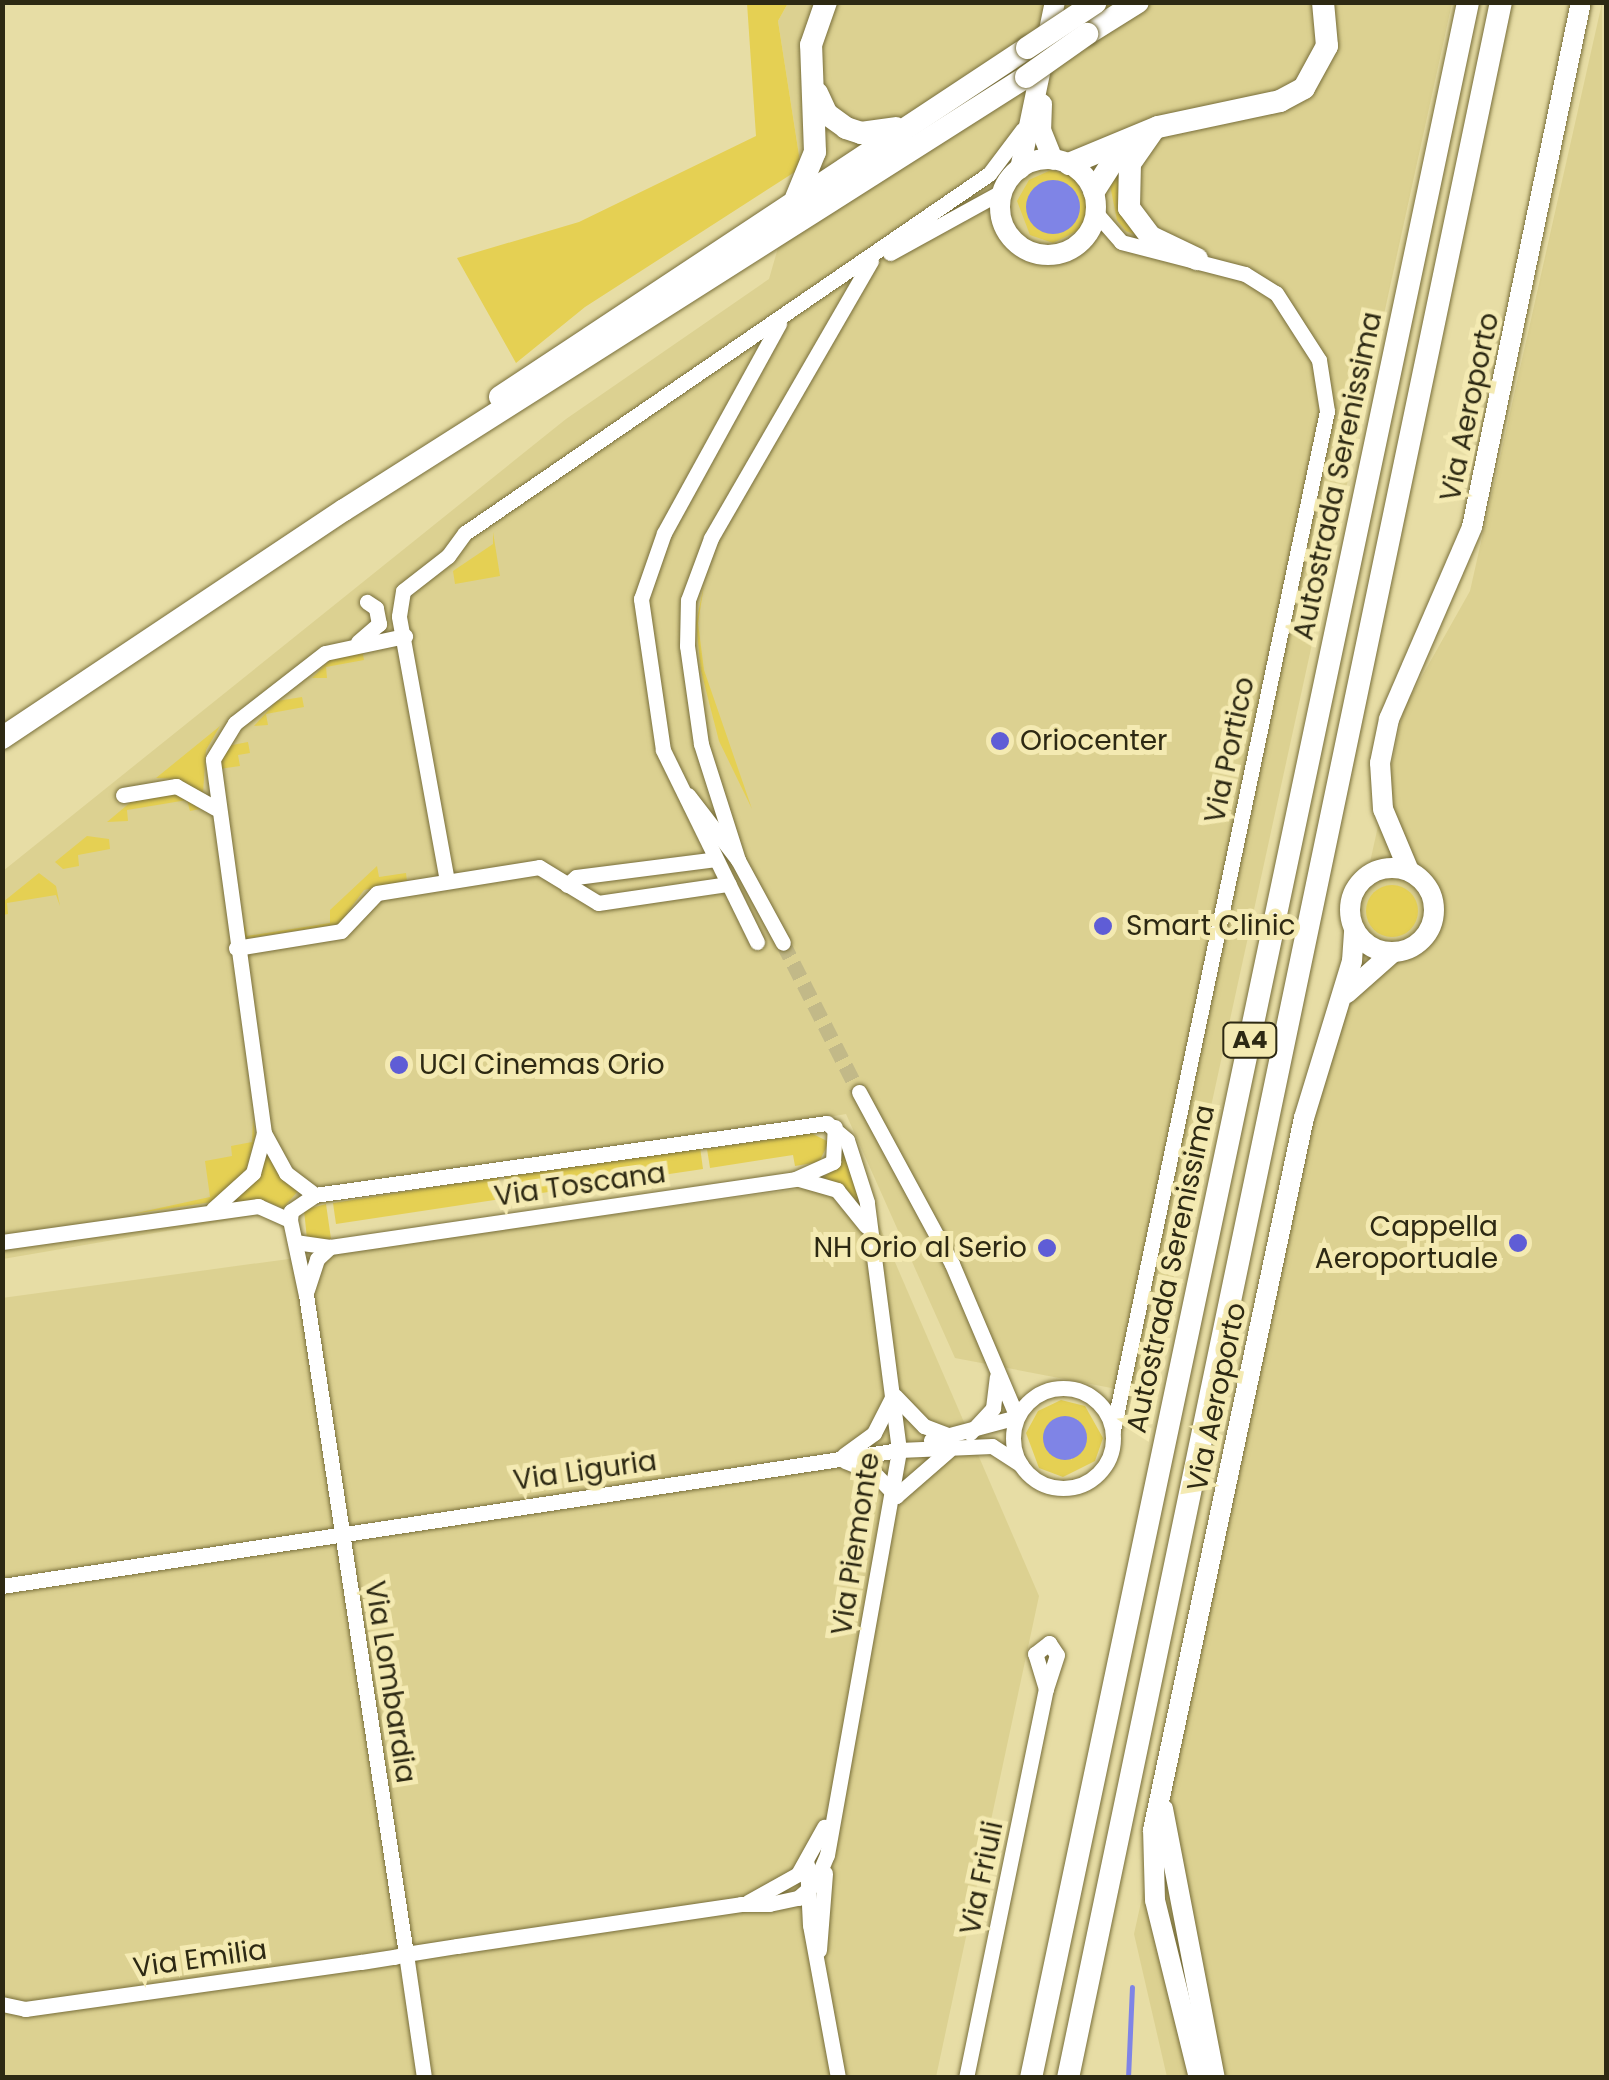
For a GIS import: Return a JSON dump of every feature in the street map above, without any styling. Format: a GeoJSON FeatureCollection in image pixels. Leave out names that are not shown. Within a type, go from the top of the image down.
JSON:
{"type":"FeatureCollection","features":[{"type":"Feature","properties":{"kind":"highway"},"geometry":{"type":"LineString","coordinates":[[794,201],[815,152],[811,45],[826,2]]}},
{"type":"Feature","properties":{"kind":"highway"},"geometry":{"type":"LineString","coordinates":[[344,510],[415,454],[1095,2]]}},
{"type":"Feature","properties":{"kind":"highway"},"geometry":{"type":"LineString","coordinates":[[2,738],[344,510],[1138,2]]}},
{"type":"Feature","properties":{"kind":"highway"},"geometry":{"type":"LineString","coordinates":[[1061,162],[1126,142],[1158,126],[1280,101],[1304,88],[1327,46],[1324,2]]}},
{"type":"Feature","properties":{"kind":"highway","name":"Autostrada Serenissima"},"geometry":{"type":"LineString","coordinates":[[1031,2078],[1468,2]]}},
{"type":"Feature","properties":{"kind":"highway","name":"A4"},"geometry":{"type":"LineString","coordinates":[[1068,2078],[1501,2]]}},
{"type":"Feature","properties":{"kind":"highway"},"geometry":{"type":"LineString","coordinates":[[811,81],[827,114],[846,128],[879,133],[908,124]]}},
{"type":"Feature","properties":{"kind":"highway"},"geometry":{"type":"LineString","coordinates":[[1158,126],[1130,163],[1128,208],[1151,237],[1197,259]]}},
{"type":"Feature","properties":{"kind":"highway"},"geometry":{"type":"LineString","coordinates":[[1095,202],[1126,142]]}},
{"type":"Feature","properties":{"kind":"main road"},"geometry":{"type":"LineString","coordinates":[[1055,2],[1020,169],[1003,191],[1003,224],[1024,249],[1040,255],[1072,250],[1095,202]]}},
{"type":"Feature","properties":{"kind":"main road","name":"Via Portico"},"geometry":{"type":"LineString","coordinates":[[1065,2],[1042,103],[1041,130],[1061,162],[1095,202]]}},
{"type":"Feature","properties":{"kind":"main road","name":"Via Aeroporto"},"geometry":{"type":"LineString","coordinates":[[1366,877],[1379,854],[1383,809],[1380,763],[1397,692],[1441,608],[1472,528],[1581,2]]}},
{"type":"Feature","properties":{"kind":"main road"},"geometry":{"type":"LineString","coordinates":[[1020,169],[1061,162]]}},
{"type":"Feature","properties":{"kind":"main road","name":"Via Aeroporto"},"geometry":{"type":"LineString","coordinates":[[1383,809],[1409,872]]}},
{"type":"Feature","properties":{"kind":"main road"},"geometry":{"type":"LineString","coordinates":[[1386,868],[1409,872],[1430,892],[1433,921],[1417,944],[1392,953],[1372,948],[1354,929],[1351,901],[1366,877],[1386,868]]}},
{"type":"Feature","properties":{"kind":"main road","name":"Via Aeroporto"},"geometry":{"type":"LineString","coordinates":[[1198,2078],[1154,1889],[1151,1846],[1304,1118],[1352,961],[1354,929]]}},
{"type":"Feature","properties":{"kind":"main road","name":"Via Aeroporto"},"geometry":{"type":"LineString","coordinates":[[1334,1010],[1371,965],[1392,953]]}},
{"type":"Feature","properties":{"kind":"main road","name":"Via Aeroporto"},"geometry":{"type":"LineString","coordinates":[[1162,1797],[1214,2078]]}},
{"type":"Feature","properties":{"kind":"street"},"geometry":{"type":"LineString","coordinates":[[446,882],[398,599],[466,533],[989,174],[1030,116]]}},
{"type":"Feature","properties":{"kind":"street"},"geometry":{"type":"LineString","coordinates":[[825,346],[892,252],[1003,191]]}},
{"type":"Feature","properties":{"kind":"street","name":"Via Portico"},"geometry":{"type":"LineString","coordinates":[[1095,202],[1121,242],[1162,256],[1197,259],[1260,282],[1289,307],[1319,360],[1327,427],[1113,1430]]}},
{"type":"Feature","properties":{"kind":"street"},"geometry":{"type":"LineString","coordinates":[[782,943],[738,860],[700,744],[687,646],[688,600],[711,538],[880,250]]}},
{"type":"Feature","properties":{"kind":"street"},"geometry":{"type":"LineString","coordinates":[[757,942],[663,750],[643,582],[740,388],[784,316]]}},
{"type":"Feature","properties":{"kind":"street"},"geometry":{"type":"LineString","coordinates":[[354,644],[379,624],[376,608],[367,602]]}},
{"type":"Feature","properties":{"kind":"street"},"geometry":{"type":"LineString","coordinates":[[315,1196],[286,1173],[264,1133],[211,770],[223,735],[325,653],[405,636]]}},
{"type":"Feature","properties":{"kind":"street"},"geometry":{"type":"LineString","coordinates":[[679,784],[738,860]]}},
{"type":"Feature","properties":{"kind":"street"},"geometry":{"type":"LineString","coordinates":[[124,795],[176,786],[214,808]]}},
{"type":"Feature","properties":{"kind":"street"},"geometry":{"type":"LineString","coordinates":[[566,885],[576,877],[716,859]]}},
{"type":"Feature","properties":{"kind":"street"},"geometry":{"type":"LineString","coordinates":[[236,948],[341,931],[370,896],[540,867],[598,903],[728,884]]}},
{"type":"Feature","properties":{"kind":"street"},"geometry":{"type":"LineString","coordinates":[[859,1092],[952,1264],[1017,1418]]}},
{"type":"Feature","properties":{"kind":"street"},"geometry":{"type":"LineString","coordinates":[[2,1242],[209,1211],[267,1207],[290,1220],[297,1204],[315,1196],[812,1121],[834,1127]]}},
{"type":"Feature","properties":{"kind":"street","name":"Via Toscana"},"geometry":{"type":"LineString","coordinates":[[295,1242],[330,1247],[795,1179],[834,1162],[834,1127]]}},
{"type":"Feature","properties":{"kind":"street","name":"Via Piemonte"},"geometry":{"type":"LineString","coordinates":[[806,1892],[827,1856],[832,1805],[896,1496],[899,1450],[894,1394],[858,1169],[834,1127]]}},
{"type":"Feature","properties":{"kind":"street"},"geometry":{"type":"LineString","coordinates":[[209,1211],[253,1173],[264,1133]]}},
{"type":"Feature","properties":{"kind":"street","name":"Via Piemonte"},"geometry":{"type":"LineString","coordinates":[[795,1179],[837,1190],[869,1231]]}},
{"type":"Feature","properties":{"kind":"street","name":"Via Lombardia"},"geometry":{"type":"LineString","coordinates":[[290,1220],[306,1295],[424,2078]]}},
{"type":"Feature","properties":{"kind":"street"},"geometry":{"type":"LineString","coordinates":[[306,1295],[317,1259],[330,1247]]}},
{"type":"Feature","properties":{"kind":"street"},"geometry":{"type":"LineString","coordinates":[[970,1433],[993,1408],[997,1371]]}},
{"type":"Feature","properties":{"kind":"street"},"geometry":{"type":"LineString","coordinates":[[1064,1388],[1096,1400],[1113,1430],[1108,1460],[1081,1486],[1040,1484],[1020,1465],[1013,1442],[1017,1418],[1035,1396],[1064,1388]]}},
{"type":"Feature","properties":{"kind":"street","name":"Via Liguria"},"geometry":{"type":"LineString","coordinates":[[836,1460],[874,1433],[894,1394],[924,1426],[953,1441],[992,1446],[1020,1465]]}},
{"type":"Feature","properties":{"kind":"street","name":"Via Liguria"},"geometry":{"type":"LineString","coordinates":[[341,1532],[953,1441],[1017,1418]]}},
{"type":"Feature","properties":{"kind":"street"},"geometry":{"type":"LineString","coordinates":[[836,1460],[874,1473],[896,1496],[953,1441]]}},
{"type":"Feature","properties":{"kind":"street"},"geometry":{"type":"LineString","coordinates":[[2,1586],[341,1532]]}},
{"type":"Feature","properties":{"kind":"street","name":"Via Friuli"},"geometry":{"type":"LineString","coordinates":[[966,2078],[1046,1690]]}},
{"type":"Feature","properties":{"kind":"street","name":"Via Piemonte"},"geometry":{"type":"LineString","coordinates":[[807,1864],[832,1805]]}},
{"type":"Feature","properties":{"kind":"street"},"geometry":{"type":"LineString","coordinates":[[818,1959],[827,1856]]}},
{"type":"Feature","properties":{"kind":"street"},"geometry":{"type":"LineString","coordinates":[[741,1904],[783,1886],[807,1864]]}},
{"type":"Feature","properties":{"kind":"street"},"geometry":{"type":"LineString","coordinates":[[807,1864],[806,1892],[838,2078]]}},
{"type":"Feature","properties":{"kind":"street"},"geometry":{"type":"LineString","coordinates":[[406,1954],[741,1904],[786,1902],[806,1892]]}},
{"type":"Feature","properties":{"kind":"street","name":"Via Emilia"},"geometry":{"type":"LineString","coordinates":[[2,2004],[25,2010],[406,1954]]}},
{"type":"Feature","properties":{"kind":"shaded area"},"geometry":{"type":"Polygon","coordinates":[[[747,3],[788,3],[778,21],[801,168],[585,307],[516,363],[457,258],[579,222],[756,136],[747,3]]]}},
{"type":"Feature","properties":{"kind":"shaded area"},"geometry":{"type":"Polygon","coordinates":[[[788,3],[1452,3],[1148,1395],[955,1358],[846,1114],[3,1259],[3,871],[566,419],[769,279],[801,168],[778,21],[788,3]]]}},
{"type":"Feature","properties":{"kind":"shaded area"},"geometry":{"type":"Polygon","coordinates":[[[1602,3],[1606,2077],[1167,2077],[1134,1934],[1404,708],[1470,591],[1602,3]]]}},
{"type":"Feature","properties":{"kind":"shaded area"},"geometry":{"type":"Polygon","coordinates":[[[1121,157],[1123,189],[1155,243],[1126,231],[1117,220],[1109,180],[1121,157]]]}},
{"type":"Feature","properties":{"kind":"shaded area"},"geometry":{"type":"Polygon","coordinates":[[[1051,170],[1073,176],[1089,206],[1083,228],[1053,243],[1030,235],[1017,201],[1029,180],[1051,170]],[[1044,181],[1030,192],[1028,217],[1046,233],[1079,199],[1069,185],[1044,181]]]}},
{"type":"Feature","properties":{"kind":"shaded area"},"geometry":{"type":"Polygon","coordinates":[[[493,532],[500,576],[455,584],[453,571],[493,544],[493,532]]]}},
{"type":"Feature","properties":{"kind":"shaded area"},"geometry":{"type":"Polygon","coordinates":[[[704,585],[698,623],[704,670],[752,809],[719,741],[701,671],[696,623],[704,585]]]}},
{"type":"Feature","properties":{"kind":"shaded area"},"geometry":{"type":"Polygon","coordinates":[[[362,650],[364,660],[326,667],[327,678],[312,678],[335,655],[362,650]]]}},
{"type":"Feature","properties":{"kind":"shaded area"},"geometry":{"type":"Polygon","coordinates":[[[302,697],[304,707],[266,714],[268,725],[254,726],[277,701],[302,697]]]}},
{"type":"Feature","properties":{"kind":"shaded area"},"geometry":{"type":"Polygon","coordinates":[[[220,726],[206,750],[203,793],[176,779],[156,778],[220,726]]]}},
{"type":"Feature","properties":{"kind":"shaded area"},"geometry":{"type":"Polygon","coordinates":[[[248,742],[250,753],[238,755],[240,766],[219,769],[227,746],[248,742]]]}},
{"type":"Feature","properties":{"kind":"shaded area"},"geometry":{"type":"Polygon","coordinates":[[[174,790],[200,809],[190,811],[187,800],[127,810],[128,821],[107,822],[138,796],[174,790]]]}},
{"type":"Feature","properties":{"kind":"shaded area"},"geometry":{"type":"Polygon","coordinates":[[[87,836],[109,839],[110,849],[78,855],[79,866],[63,869],[55,862],[87,836]]]}},
{"type":"Feature","properties":{"kind":"shaded area"},"geometry":{"type":"Polygon","coordinates":[[[377,866],[379,877],[406,873],[407,881],[364,890],[339,924],[247,938],[242,936],[245,925],[247,936],[330,923],[330,910],[377,866]]]}},
{"type":"Feature","properties":{"kind":"shaded area"},"geometry":{"type":"Polygon","coordinates":[[[39,873],[56,886],[60,906],[56,895],[7,903],[8,914],[3,915],[3,902],[39,873]]]}},
{"type":"Feature","properties":{"kind":"shaded area"},"geometry":{"type":"Polygon","coordinates":[[[1392,885],[1411,892],[1418,911],[1411,930],[1392,937],[1373,930],[1366,911],[1373,892],[1392,885]]]}},
{"type":"Feature","properties":{"kind":"shaded area"},"geometry":{"type":"Polygon","coordinates":[[[253,1119],[255,1136],[246,1171],[212,1202],[132,1214],[210,1197],[205,1161],[232,1156],[231,1146],[252,1142],[253,1119]]]}},
{"type":"Feature","properties":{"kind":"shaded area"},"geometry":{"type":"Polygon","coordinates":[[[811,1133],[829,1142],[819,1162],[795,1166],[793,1155],[710,1168],[707,1149],[811,1133]]]}},
{"type":"Feature","properties":{"kind":"shaded area"},"geometry":{"type":"Polygon","coordinates":[[[700,1147],[703,1169],[508,1198],[505,1177],[700,1147]]]}},
{"type":"Feature","properties":{"kind":"shaded area"},"geometry":{"type":"Polygon","coordinates":[[[845,1149],[859,1201],[824,1177],[840,1164],[845,1149]]]}},
{"type":"Feature","properties":{"kind":"shaded area"},"geometry":{"type":"Polygon","coordinates":[[[266,1154],[298,1191],[283,1208],[266,1201],[230,1203],[251,1183],[266,1154]]]}},
{"type":"Feature","properties":{"kind":"shaded area"},"geometry":{"type":"Polygon","coordinates":[[[498,1177],[501,1199],[336,1224],[333,1203],[498,1177]]]}},
{"type":"Feature","properties":{"kind":"shaded area"},"geometry":{"type":"Polygon","coordinates":[[[860,1181],[1039,1596],[936,2077],[3,2077],[2,1298],[860,1181]]]}},
{"type":"Feature","properties":{"kind":"shaded area"},"geometry":{"type":"Polygon","coordinates":[[[326,1204],[331,1239],[307,1239],[304,1210],[326,1204]]]}},
{"type":"Feature","properties":{"kind":"shaded area"},"geometry":{"type":"Polygon","coordinates":[[[1061,1400],[1085,1406],[1103,1438],[1095,1461],[1063,1477],[1039,1468],[1026,1433],[1038,1411],[1061,1400]],[[1077,1419],[1071,1460],[1087,1437],[1077,1419]]]}},
{"type":"Feature","properties":{"kind":"water"},"geometry":{"type":"Polygon","coordinates":[[[1053,180],[1072,188],[1080,207],[1072,226],[1053,234],[1034,226],[1026,207],[1034,188],[1053,180]]]}},
{"type":"Feature","properties":{"kind":"water"},"geometry":{"type":"Polygon","coordinates":[[[1065,1416],[1081,1422],[1087,1438],[1081,1454],[1065,1460],[1049,1454],[1043,1438],[1049,1422],[1065,1416]]]}},
{"type":"Feature","properties":{"kind":"waterway"},"geometry":{"type":"LineString","coordinates":[[1128,2078],[1132,1987]]}},
{"type":"Feature","properties":{"kind":"tunnel"},"geometry":{"type":"LineString","coordinates":[[783,943],[859,1092]]}},
{"type":"Feature","properties":{"kind":"place","name":"Oriocenter"},"geometry":{"type":"Point","coordinates":[1000,741]}},
{"type":"Feature","properties":{"kind":"place","name":"Smart Clinic"},"geometry":{"type":"Point","coordinates":[1103,926]}},
{"type":"Feature","properties":{"kind":"place","name":"UCI Cinemas Orio"},"geometry":{"type":"Point","coordinates":[399,1065]}},
{"type":"Feature","properties":{"kind":"place","name":"Cappella Aeroportuale"},"geometry":{"type":"Point","coordinates":[1518,1243]}},
{"type":"Feature","properties":{"kind":"place","name":"NH Orio al Serio"},"geometry":{"type":"Point","coordinates":[1047,1248]}}]}
